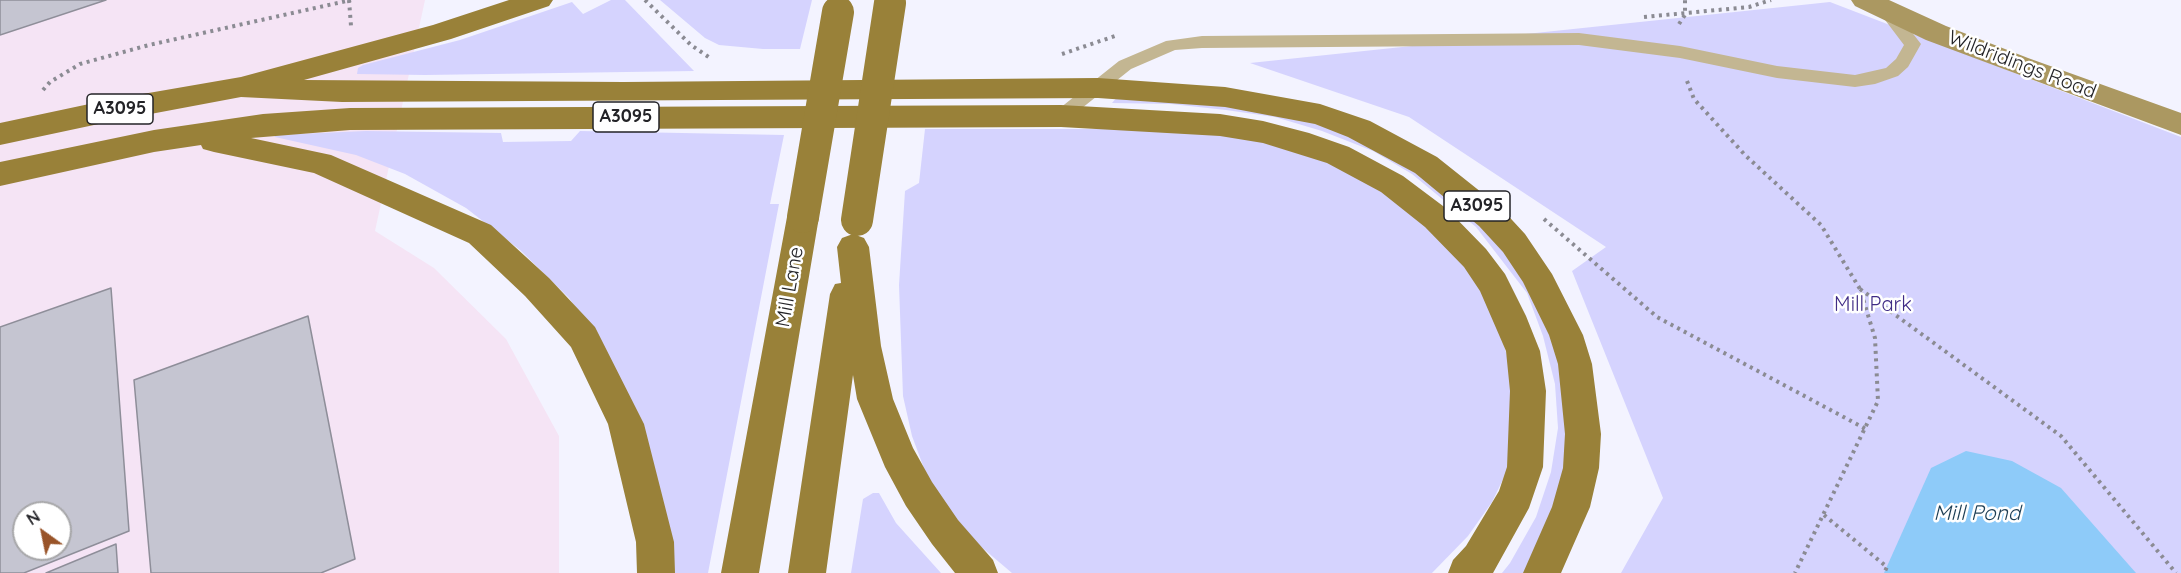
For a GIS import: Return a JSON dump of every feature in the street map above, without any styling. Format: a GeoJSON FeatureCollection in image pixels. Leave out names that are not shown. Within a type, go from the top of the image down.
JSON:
{"type":"FeatureCollection","features":[{"type":"Feature","properties":{"kind":"main road","name":"A3095"},"geometry":{"type":"LineString","coordinates":[[0,135],[108,111],[241,87],[441,32],[539,0]]}},
{"type":"Feature","properties":{"kind":"main road"},"geometry":{"type":"LineString","coordinates":[[807,573],[890,2]]}},
{"type":"Feature","properties":{"kind":"main road","name":"Mill Lane"},"geometry":{"type":"LineString","coordinates":[[740,573],[839,6]]}},
{"type":"Feature","properties":{"kind":"main road","name":"A3095"},"geometry":{"type":"LineString","coordinates":[[241,87],[342,92],[1098,88],[1225,97],[1320,114],[1359,129],[1426,165],[1465,195],[1514,243],[1536,274],[1566,335],[1575,364],[1581,402],[1583,434],[1581,468],[1571,507],[1542,573]]}},
{"type":"Feature","properties":{"kind":"main road","name":"A3095"},"geometry":{"type":"LineString","coordinates":[[0,174],[106,150],[191,136],[263,125],[350,119],[1061,116],[1220,125],[1263,132],[1328,151],[1371,172],[1408,195],[1436,218],[1476,258],[1493,283],[1523,351],[1528,391],[1525,466],[1516,496],[1480,559],[1467,573]]}},
{"type":"Feature","properties":{"kind":"main road","name":"A3095"},"geometry":{"type":"LineString","coordinates":[[191,136],[320,163],[480,234],[537,287],[583,337],[626,424],[655,542],[656,573]]}},
{"type":"Feature","properties":{"kind":"main road"},"geometry":{"type":"LineString","coordinates":[[855,234],[864,346],[875,399],[898,456],[919,494],[945,532],[979,573]]}},
{"type":"Feature","properties":{"kind":"street","name":"Wildridings Road"},"geometry":{"type":"LineString","coordinates":[[1876,6],[2018,65],[2181,124]]}},
{"type":"Feature","properties":{"kind":"lane"},"geometry":{"type":"LineString","coordinates":[[1061,116],[1125,65],[1172,45],[1202,42],[1391,42],[1514,38],[1600,41],[1680,52],[1777,72],[1855,81],[1875,78],[1892,72],[1902,63],[1913,44],[1876,6]]}},
{"type":"Feature","properties":{"kind":"path"},"geometry":{"type":"LineString","coordinates":[[42,91],[50,82],[80,64],[149,45],[351,0]]}},
{"type":"Feature","properties":{"kind":"path"},"geometry":{"type":"LineString","coordinates":[[1684,0],[1685,15]]}},
{"type":"Feature","properties":{"kind":"path"},"geometry":{"type":"LineString","coordinates":[[1685,79],[1694,99],[1745,155],[1821,225],[1860,289],[1875,338],[1878,401],[1795,573]]}},
{"type":"Feature","properties":{"kind":"path"},"geometry":{"type":"LineString","coordinates":[[1860,289],[2061,436],[2176,573]]}},
{"type":"Feature","properties":{"kind":"path"},"geometry":{"type":"LineString","coordinates":[[1824,515],[1887,567],[1884,573]]}},
{"type":"Feature","properties":{"kind":"shaded area"},"geometry":{"type":"Polygon","coordinates":[[[0,0],[425,0],[375,231],[434,268],[506,339],[559,436],[559,573],[0,573],[0,0]]]}},
{"type":"Feature","properties":{"kind":"green space"},"geometry":{"type":"Polygon","coordinates":[[[611,0],[625,0],[694,71],[357,74],[358,68],[363,65],[460,40],[572,2],[583,14],[611,0]]]}},
{"type":"Feature","properties":{"kind":"green space"},"geometry":{"type":"Polygon","coordinates":[[[660,0],[812,0],[800,49],[763,49],[719,45],[705,38],[660,0]]]}},
{"type":"Feature","properties":{"kind":"green space","name":"Mill Park"},"geometry":{"type":"Polygon","coordinates":[[[1830,2],[2181,137],[2181,573],[1621,573],[1663,498],[1572,271],[1606,247],[1409,117],[1250,63],[1830,2]]]}},
{"type":"Feature","properties":{"kind":"green space"},"geometry":{"type":"Polygon","coordinates":[[[1118,96],[1168,97],[1308,119],[1408,162],[1495,236],[1548,319],[1567,394],[1564,473],[1551,515],[1525,573],[1502,573],[1536,517],[1551,472],[1558,428],[1555,384],[1543,336],[1527,293],[1476,227],[1412,174],[1373,151],[1322,131],[1275,117],[1226,110],[1171,104],[1112,103],[1118,96]]]}},
{"type":"Feature","properties":{"kind":"green space"},"geometry":{"type":"Polygon","coordinates":[[[925,129],[1141,129],[1201,132],[1251,139],[1297,150],[1365,177],[1454,249],[1495,312],[1507,356],[1513,394],[1507,471],[1492,502],[1468,536],[1432,573],[1012,573],[973,540],[928,479],[912,436],[903,396],[899,285],[905,191],[919,183],[925,129]]]}},
{"type":"Feature","properties":{"kind":"green space"},"geometry":{"type":"Polygon","coordinates":[[[366,131],[501,133],[503,142],[571,141],[580,131],[784,135],[770,204],[779,204],[708,573],[674,573],[604,348],[569,298],[520,250],[466,208],[405,174],[356,155],[274,135],[366,131]]]}},
{"type":"Feature","properties":{"kind":"green space"},"geometry":{"type":"Polygon","coordinates":[[[873,493],[879,493],[896,523],[941,573],[851,573],[863,499],[873,493]]]}},
{"type":"Feature","properties":{"kind":"water","name":"Mill Pond"},"geometry":{"type":"Polygon","coordinates":[[[1966,451],[2012,461],[2061,488],[2136,573],[1884,573],[1931,468],[1966,451]]]}},
{"type":"Feature","properties":{"kind":"building"},"geometry":{"type":"Polygon","coordinates":[[[0,0],[106,0],[0,35],[0,0]]]}},
{"type":"Feature","properties":{"kind":"building"},"geometry":{"type":"Polygon","coordinates":[[[111,288],[129,531],[72,554],[72,501],[12,501],[12,561],[54,561],[24,573],[0,573],[0,327],[111,288]]]}},
{"type":"Feature","properties":{"kind":"building"},"geometry":{"type":"Polygon","coordinates":[[[308,316],[355,559],[321,573],[151,573],[134,380],[308,316]]]}},
{"type":"Feature","properties":{"kind":"building"},"geometry":{"type":"Polygon","coordinates":[[[116,544],[118,573],[46,573],[116,544]]]}}]}
